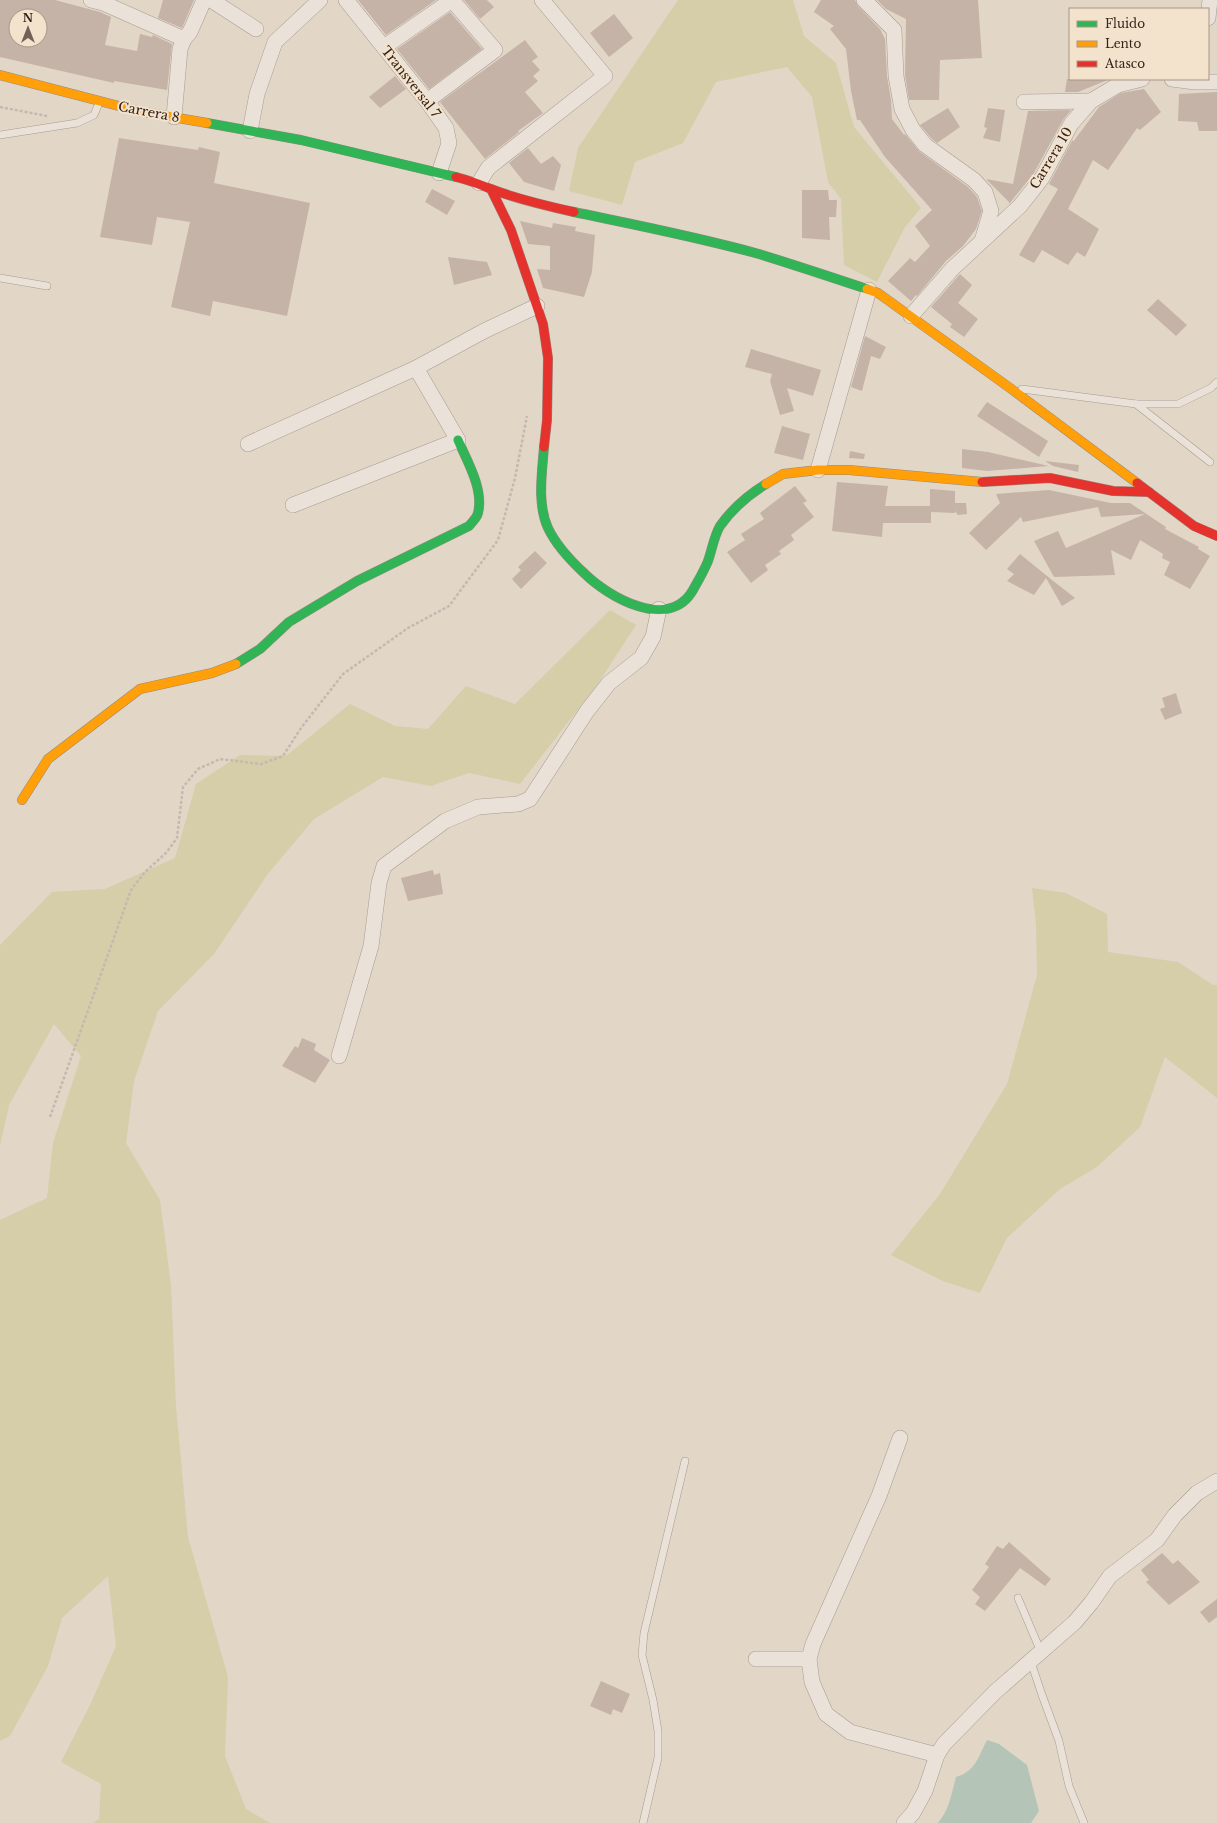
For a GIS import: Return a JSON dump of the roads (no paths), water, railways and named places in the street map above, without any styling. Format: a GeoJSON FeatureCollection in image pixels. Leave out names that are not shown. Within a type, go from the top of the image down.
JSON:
{"type":"FeatureCollection","features":[{"type":"Feature","properties":{"kind":"street"},"geometry":{"type":"LineString","coordinates":[[174,117],[180,49],[184,39],[190,32],[204,0]]}},
{"type":"Feature","properties":{"kind":"street"},"geometry":{"type":"LineString","coordinates":[[212,0],[256,29]]}},
{"type":"Feature","properties":{"kind":"street"},"geometry":{"type":"LineString","coordinates":[[250,131],[257,94],[275,42],[320,0]]}},
{"type":"Feature","properties":{"kind":"street","name":"Transversal 7"},"geometry":{"type":"LineString","coordinates":[[346,0],[427,100],[446,128],[449,143],[439,173]]}},
{"type":"Feature","properties":{"kind":"street"},"geometry":{"type":"LineString","coordinates":[[384,47],[452,0],[495,50],[427,100]]}},
{"type":"Feature","properties":{"kind":"street"},"geometry":{"type":"LineString","coordinates":[[542,0],[605,76],[488,168],[485,186],[511,230],[542,324],[548,358],[547,420],[541,482],[543,508],[548,528],[569,559],[594,583],[613,595],[644,608],[667,610],[678,606],[692,592],[708,561],[719,528],[737,505],[759,488],[783,474],[818,470],[849,470],[986,483],[1050,478],[1113,490],[1149,492]]}},
{"type":"Feature","properties":{"kind":"street"},"geometry":{"type":"LineString","coordinates":[[864,0],[894,30],[896,76],[902,109],[913,130],[925,146],[974,180],[985,192],[992,211],[981,243]]}},
{"type":"Feature","properties":{"kind":"street"},"geometry":{"type":"LineString","coordinates":[[97,1],[184,39]]}},
{"type":"Feature","properties":{"kind":"street","name":"Carrera 8"},"geometry":{"type":"LineString","coordinates":[[0,75],[100,101],[174,117],[301,140],[439,173],[548,206],[700,239],[758,254],[810,269],[878,293],[1010,388],[1194,526],[1217,536]]}},
{"type":"Feature","properties":{"kind":"street","name":"Carrera 10"},"geometry":{"type":"LineString","coordinates":[[911,316],[952,269],[1020,206],[1042,178],[1071,124],[1092,100],[1118,85],[1138,80]]}},
{"type":"Feature","properties":{"kind":"street"},"geometry":{"type":"LineString","coordinates":[[1180,80],[1217,82]]}},
{"type":"Feature","properties":{"kind":"street"},"geometry":{"type":"LineString","coordinates":[[1024,102],[1092,100]]}},
{"type":"Feature","properties":{"kind":"street"},"geometry":{"type":"LineString","coordinates":[[818,470],[869,290]]}},
{"type":"Feature","properties":{"kind":"street"},"geometry":{"type":"LineString","coordinates":[[248,444],[416,368],[484,331],[536,306]]}},
{"type":"Feature","properties":{"kind":"street"},"geometry":{"type":"LineString","coordinates":[[22,800],[48,759],[140,689],[212,674],[237,662],[260,649],[289,622],[357,581],[469,526],[477,514],[479,499],[475,484],[458,440],[416,368]]}},
{"type":"Feature","properties":{"kind":"street"},"geometry":{"type":"LineString","coordinates":[[293,505],[458,440]]}},
{"type":"Feature","properties":{"kind":"street"},"geometry":{"type":"LineString","coordinates":[[339,1056],[371,946],[379,883],[384,866],[445,821],[478,807],[518,804],[530,799],[586,711],[610,683],[641,658],[654,637],[659,610]]}},
{"type":"Feature","properties":{"kind":"street"},"geometry":{"type":"LineString","coordinates":[[900,1438],[879,1496],[813,1644],[809,1659],[812,1682],[826,1714],[850,1732],[937,1755]]}},
{"type":"Feature","properties":{"kind":"street"},"geometry":{"type":"LineString","coordinates":[[904,1823],[913,1813],[925,1791],[937,1755],[944,1744],[995,1692],[1075,1622],[1091,1603],[1110,1576],[1157,1540],[1175,1515],[1197,1493],[1217,1481]]}},
{"type":"Feature","properties":{"kind":"street"},"geometry":{"type":"LineString","coordinates":[[756,1659],[809,1659]]}},
{"type":"Feature","properties":{"kind":"lane"},"geometry":{"type":"LineString","coordinates":[[0,135],[77,123],[94,115],[100,101]]}},
{"type":"Feature","properties":{"kind":"lane"},"geometry":{"type":"LineString","coordinates":[[0,278],[47,286]]}},
{"type":"Feature","properties":{"kind":"lane"},"geometry":{"type":"LineString","coordinates":[[1010,388],[1136,404],[1178,404],[1210,388],[1217,382]]}},
{"type":"Feature","properties":{"kind":"lane"},"geometry":{"type":"LineString","coordinates":[[1136,404],[1210,462]]}},
{"type":"Feature","properties":{"kind":"lane"},"geometry":{"type":"LineString","coordinates":[[644,1823],[658,1758],[658,1731],[654,1700],[642,1655],[644,1633],[685,1461]]}},
{"type":"Feature","properties":{"kind":"lane"},"geometry":{"type":"LineString","coordinates":[[1018,1598],[1036,1657],[1042,1695],[1060,1740],[1069,1786],[1084,1823]]}}]}
